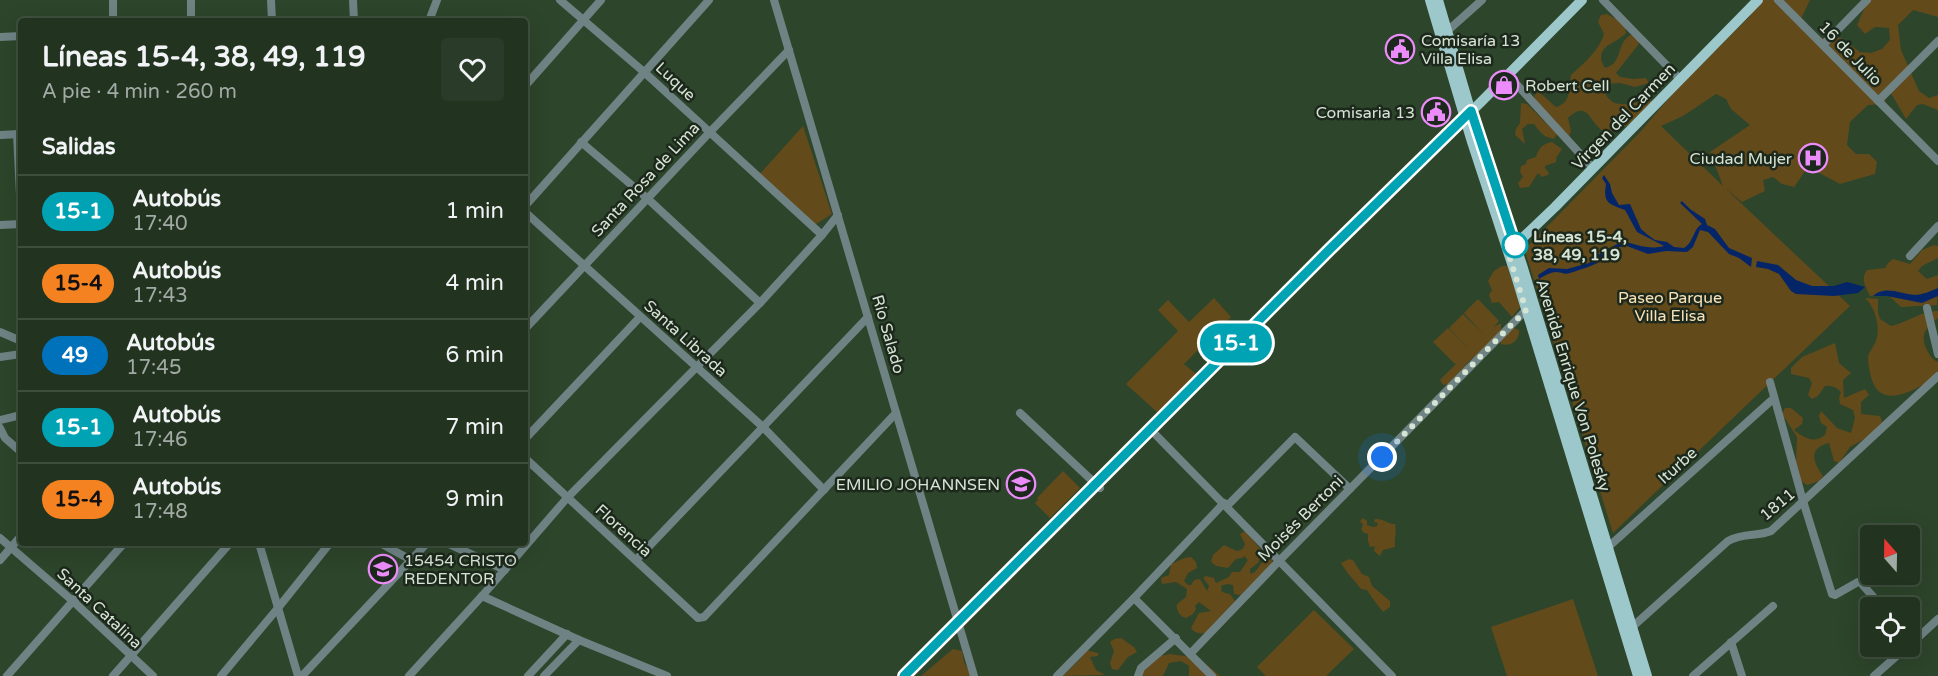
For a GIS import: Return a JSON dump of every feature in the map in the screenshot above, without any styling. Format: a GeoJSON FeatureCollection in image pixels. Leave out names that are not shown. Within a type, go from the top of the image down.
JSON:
{"type":"FeatureCollection","features":[{"type":"Feature","properties":{"kind":"main road","name":"Avenida Enrique Von Polesky"},"geometry":{"type":"LineString","coordinates":[[1431,0],[1444,34],[1530,307],[1628,631],[1638,676]]}},
{"type":"Feature","properties":{"kind":"main road","name":"Avenida Enrique Von Polesky"},"geometry":{"type":"LineString","coordinates":[[1438,0],[1444,34]]}},
{"type":"Feature","properties":{"kind":"main road"},"geometry":{"type":"LineString","coordinates":[[904,676],[959,625],[1582,0]]}},
{"type":"Feature","properties":{"kind":"main road","name":"Virgen del Carmen"},"geometry":{"type":"LineString","coordinates":[[1512,249],[1758,0]]}},
{"type":"Feature","properties":{"kind":"main road"},"geometry":{"type":"LineString","coordinates":[[914,676],[959,625]]}},
{"type":"Feature","properties":{"kind":"main road","name":"Avenida Enrique Von Polesky"},"geometry":{"type":"LineString","coordinates":[[1628,631],[1647,676]]}},
{"type":"Feature","properties":{"kind":"street"},"geometry":{"type":"LineString","coordinates":[[113,0],[113,18]]}},
{"type":"Feature","properties":{"kind":"street"},"geometry":{"type":"LineString","coordinates":[[190,0],[191,18]]}},
{"type":"Feature","properties":{"kind":"street"},"geometry":{"type":"LineString","coordinates":[[271,0],[272,18]]}},
{"type":"Feature","properties":{"kind":"street"},"geometry":{"type":"LineString","coordinates":[[353,0],[354,18]]}},
{"type":"Feature","properties":{"kind":"street"},"geometry":{"type":"LineString","coordinates":[[430,18],[437,0]]}},
{"type":"Feature","properties":{"kind":"street","name":"Luque"},"geometry":{"type":"LineString","coordinates":[[560,0],[644,72],[822,235]]}},
{"type":"Feature","properties":{"kind":"street"},"geometry":{"type":"LineString","coordinates":[[528,83],[601,0]]}},
{"type":"Feature","properties":{"kind":"street"},"geometry":{"type":"LineString","coordinates":[[528,203],[709,0]]}},
{"type":"Feature","properties":{"kind":"street"},"geometry":{"type":"LineString","coordinates":[[776,4],[784,0]]}},
{"type":"Feature","properties":{"kind":"street"},"geometry":{"type":"LineString","coordinates":[[1444,34],[1482,0]]}},
{"type":"Feature","properties":{"kind":"street"},"geometry":{"type":"LineString","coordinates":[[1603,0],[1680,79]]}},
{"type":"Feature","properties":{"kind":"street","name":"16 de Julio"},"geometry":{"type":"LineString","coordinates":[[1778,0],[1937,158]]}},
{"type":"Feature","properties":{"kind":"street"},"geometry":{"type":"LineString","coordinates":[[1823,45],[1868,0]]}},
{"type":"Feature","properties":{"kind":"street","name":"Río Salado"},"geometry":{"type":"LineString","coordinates":[[776,4],[974,676]]}},
{"type":"Feature","properties":{"kind":"street"},"geometry":{"type":"LineString","coordinates":[[0,37],[18,36]]}},
{"type":"Feature","properties":{"kind":"street"},"geometry":{"type":"LineString","coordinates":[[1878,101],[1938,41]]}},
{"type":"Feature","properties":{"kind":"street","name":"Santa Rosa de Lima"},"geometry":{"type":"LineString","coordinates":[[528,326],[789,51]]}},
{"type":"Feature","properties":{"kind":"street"},"geometry":{"type":"LineString","coordinates":[[1508,75],[1593,168]]}},
{"type":"Feature","properties":{"kind":"street"},"geometry":{"type":"LineString","coordinates":[[0,135],[18,134]]}},
{"type":"Feature","properties":{"kind":"street"},"geometry":{"type":"LineString","coordinates":[[581,142],[648,199],[760,303]]}},
{"type":"Feature","properties":{"kind":"street","name":"Santa Librada"},"geometry":{"type":"LineString","coordinates":[[528,215],[763,427],[824,490]]}},
{"type":"Feature","properties":{"kind":"street"},"geometry":{"type":"LineString","coordinates":[[528,543],[567,498],[760,303],[838,215]]}},
{"type":"Feature","properties":{"kind":"street"},"geometry":{"type":"LineString","coordinates":[[0,225],[18,224]]}},
{"type":"Feature","properties":{"kind":"street"},"geometry":{"type":"LineString","coordinates":[[1910,256],[1938,225]]}},
{"type":"Feature","properties":{"kind":"street","name":"Moisés Bertoni"},"geometry":{"type":"LineString","coordinates":[[1191,654],[1280,560],[1530,307]]}},
{"type":"Feature","properties":{"kind":"street"},"geometry":{"type":"LineString","coordinates":[[1927,308],[1938,354]]}},
{"type":"Feature","properties":{"kind":"street"},"geometry":{"type":"LineString","coordinates":[[528,436],[640,317]]}},
{"type":"Feature","properties":{"kind":"street"},"geometry":{"type":"LineString","coordinates":[[636,560],[868,318]]}},
{"type":"Feature","properties":{"kind":"street"},"geometry":{"type":"LineString","coordinates":[[0,332],[18,340]]}},
{"type":"Feature","properties":{"kind":"street"},"geometry":{"type":"LineString","coordinates":[[0,357],[18,354]]}},
{"type":"Feature","properties":{"kind":"street","name":"1811"},"geometry":{"type":"LineString","coordinates":[[1628,631],[1728,541],[1744,534],[1772,531],[1938,376]]}},
{"type":"Feature","properties":{"kind":"street"},"geometry":{"type":"LineString","coordinates":[[1770,382],[1773,399],[1832,594],[1858,582],[1873,597]]}},
{"type":"Feature","properties":{"kind":"street","name":"Iturbe"},"geometry":{"type":"LineString","coordinates":[[1604,551],[1773,399]]}},
{"type":"Feature","properties":{"kind":"street"},"geometry":{"type":"LineString","coordinates":[[824,490],[896,413]]}},
{"type":"Feature","properties":{"kind":"street"},"geometry":{"type":"LineString","coordinates":[[1020,413],[1098,486]]}},
{"type":"Feature","properties":{"kind":"street"},"geometry":{"type":"LineString","coordinates":[[0,420],[18,416]]}},
{"type":"Feature","properties":{"kind":"street"},"geometry":{"type":"LineString","coordinates":[[0,428],[5,438],[18,449]]}},
{"type":"Feature","properties":{"kind":"street"},"geometry":{"type":"LineString","coordinates":[[1153,431],[1392,676]]}},
{"type":"Feature","properties":{"kind":"street"},"geometry":{"type":"LineString","coordinates":[[1056,676],[1225,504],[1295,437],[1350,489]]}},
{"type":"Feature","properties":{"kind":"street","name":"Florencia"},"geometry":{"type":"LineString","coordinates":[[528,461],[698,618],[704,617],[824,490]]}},
{"type":"Feature","properties":{"kind":"street","name":"Santa Catalina"},"geometry":{"type":"LineString","coordinates":[[0,538],[74,602],[153,676]]}},
{"type":"Feature","properties":{"kind":"street"},"geometry":{"type":"LineString","coordinates":[[0,560],[18,540]]}},
{"type":"Feature","properties":{"kind":"street"},"geometry":{"type":"LineString","coordinates":[[8,676],[121,546]]}},
{"type":"Feature","properties":{"kind":"street"},"geometry":{"type":"LineString","coordinates":[[113,676],[227,546]]}},
{"type":"Feature","properties":{"kind":"street"},"geometry":{"type":"LineString","coordinates":[[260,546],[300,676],[424,546]]}},
{"type":"Feature","properties":{"kind":"street"},"geometry":{"type":"LineString","coordinates":[[221,676],[328,546]]}},
{"type":"Feature","properties":{"kind":"street"},"geometry":{"type":"LineString","coordinates":[[385,546],[411,560]]}},
{"type":"Feature","properties":{"kind":"street"},"geometry":{"type":"LineString","coordinates":[[453,546],[505,570]]}},
{"type":"Feature","properties":{"kind":"street"},"geometry":{"type":"LineString","coordinates":[[409,676],[526,546]]}},
{"type":"Feature","properties":{"kind":"street"},"geometry":{"type":"LineString","coordinates":[[482,596],[649,673],[667,676]]}},
{"type":"Feature","properties":{"kind":"street"},"geometry":{"type":"LineString","coordinates":[[1134,598],[1212,676]]}},
{"type":"Feature","properties":{"kind":"street"},"geometry":{"type":"LineString","coordinates":[[1693,676],[1773,606]]}},
{"type":"Feature","properties":{"kind":"street"},"geometry":{"type":"LineString","coordinates":[[1920,634],[1938,619]]}},
{"type":"Feature","properties":{"kind":"street"},"geometry":{"type":"LineString","coordinates":[[528,676],[567,634]]}},
{"type":"Feature","properties":{"kind":"street"},"geometry":{"type":"LineString","coordinates":[[1138,676],[1141,668],[1176,638]]}},
{"type":"Feature","properties":{"kind":"street"},"geometry":{"type":"LineString","coordinates":[[544,676],[579,640]]}},
{"type":"Feature","properties":{"kind":"street"},"geometry":{"type":"LineString","coordinates":[[1731,642],[1742,676]]}},
{"type":"Feature","properties":{"kind":"street"},"geometry":{"type":"LineString","coordinates":[[1874,676],[1895,657]]}},
{"type":"Feature","properties":{"kind":"green space","name":"Paseo Parque Villa Elisa"},"geometry":{"type":"Polygon","coordinates":[[[1757,0],[1810,0],[1798,25],[1818,38],[1841,38],[1860,52],[1871,53],[1882,49],[1890,40],[1889,28],[1875,27],[1865,34],[1857,25],[1868,0],[1938,0],[1938,17],[1913,10],[1898,25],[1901,50],[1919,91],[1929,98],[1938,95],[1938,110],[1923,104],[1917,105],[1906,119],[1889,90],[1884,93],[1886,104],[1868,105],[1850,122],[1847,145],[1856,154],[1869,154],[1877,162],[1875,174],[1840,184],[1808,167],[1794,187],[1782,184],[1773,177],[1763,180],[1765,191],[1742,202],[1725,188],[1850,306],[1613,533],[1525,251],[1641,131],[1675,91],[1750,16],[1757,0]],[[1716,94],[1683,116],[1661,126],[1723,186],[1710,152],[1750,125],[1731,109],[1726,99],[1716,94]]]}},
{"type":"Feature","properties":{"kind":"green space"},"geometry":{"type":"Polygon","coordinates":[[[1607,14],[1625,24],[1626,33],[1603,50],[1601,55],[1605,68],[1615,61],[1624,41],[1635,33],[1641,38],[1638,45],[1616,73],[1620,77],[1646,78],[1649,83],[1635,87],[1620,83],[1607,84],[1604,90],[1607,97],[1617,104],[1629,104],[1648,99],[1656,103],[1628,125],[1607,133],[1601,130],[1585,112],[1575,112],[1568,118],[1571,131],[1569,137],[1539,110],[1534,96],[1538,91],[1556,107],[1567,99],[1571,75],[1590,57],[1602,40],[1604,34],[1598,22],[1601,15],[1607,14]]]}},
{"type":"Feature","properties":{"kind":"green space"},"geometry":{"type":"Polygon","coordinates":[[[1521,103],[1527,104],[1557,134],[1554,139],[1540,132],[1534,124],[1528,124],[1522,129],[1525,144],[1515,135],[1520,123],[1521,103]]]}},
{"type":"Feature","properties":{"kind":"green space"},"geometry":{"type":"Polygon","coordinates":[[[803,126],[832,214],[813,226],[757,177],[803,126]]]}},
{"type":"Feature","properties":{"kind":"green space"},"geometry":{"type":"Polygon","coordinates":[[[1552,142],[1562,149],[1556,162],[1545,166],[1548,175],[1542,177],[1538,173],[1529,187],[1520,188],[1518,183],[1523,177],[1520,172],[1521,166],[1526,164],[1527,160],[1536,157],[1543,145],[1552,142]]]}},
{"type":"Feature","properties":{"kind":"green space"},"geometry":{"type":"Polygon","coordinates":[[[1934,245],[1938,246],[1938,258],[1922,266],[1918,271],[1927,279],[1938,275],[1937,305],[1901,307],[1888,295],[1870,296],[1864,280],[1867,270],[1885,268],[1893,259],[1910,264],[1922,250],[1934,245]]]}},
{"type":"Feature","properties":{"kind":"green space"},"geometry":{"type":"Polygon","coordinates":[[[1507,266],[1521,306],[1512,317],[1499,302],[1492,303],[1489,295],[1492,290],[1488,281],[1494,271],[1507,266]]]}},
{"type":"Feature","properties":{"kind":"green space"},"geometry":{"type":"Polygon","coordinates":[[[1214,298],[1231,317],[1184,364],[1196,374],[1157,412],[1126,384],[1178,331],[1158,310],[1168,300],[1189,322],[1214,298]]]}},
{"type":"Feature","properties":{"kind":"green space"},"geometry":{"type":"Polygon","coordinates":[[[1865,298],[1878,299],[1880,319],[1891,326],[1926,312],[1938,311],[1938,318],[1927,329],[1924,341],[1932,358],[1938,362],[1938,375],[1902,394],[1893,396],[1877,389],[1871,378],[1868,357],[1876,341],[1877,324],[1872,307],[1865,298]]]}},
{"type":"Feature","properties":{"kind":"green space"},"geometry":{"type":"Polygon","coordinates":[[[1478,299],[1499,321],[1494,327],[1501,324],[1501,330],[1514,328],[1519,330],[1518,337],[1509,344],[1501,344],[1500,338],[1494,340],[1467,363],[1456,378],[1449,384],[1443,385],[1440,380],[1457,363],[1455,364],[1433,342],[1448,328],[1470,350],[1449,328],[1463,314],[1484,335],[1464,313],[1478,299]]]}},
{"type":"Feature","properties":{"kind":"green space"},"geometry":{"type":"Polygon","coordinates":[[[1835,343],[1839,363],[1851,373],[1843,380],[1844,398],[1865,389],[1869,395],[1861,402],[1861,414],[1880,416],[1882,422],[1870,436],[1850,447],[1839,463],[1834,461],[1829,443],[1818,448],[1814,456],[1823,476],[1819,481],[1807,485],[1801,481],[1796,461],[1797,437],[1782,414],[1785,408],[1791,408],[1803,418],[1802,424],[1794,430],[1813,439],[1825,435],[1827,427],[1821,423],[1819,416],[1821,411],[1837,428],[1851,433],[1855,418],[1853,410],[1840,404],[1841,392],[1832,386],[1825,386],[1818,396],[1812,399],[1808,395],[1812,383],[1809,378],[1791,374],[1791,368],[1802,357],[1835,343]]]}},
{"type":"Feature","properties":{"kind":"green space"},"geometry":{"type":"Polygon","coordinates":[[[1063,471],[1080,488],[1050,518],[1035,503],[1063,471]]]}},
{"type":"Feature","properties":{"kind":"green space"},"geometry":{"type":"Polygon","coordinates":[[[1363,518],[1367,521],[1367,525],[1373,527],[1378,523],[1374,522],[1375,519],[1395,524],[1395,547],[1383,550],[1380,556],[1374,551],[1375,546],[1370,547],[1368,534],[1361,529],[1363,525],[1360,521],[1363,518]]]}},
{"type":"Feature","properties":{"kind":"green space"},"geometry":{"type":"Polygon","coordinates":[[[1246,532],[1263,552],[1258,563],[1250,569],[1250,574],[1255,572],[1265,558],[1271,558],[1273,564],[1241,595],[1234,594],[1233,585],[1221,586],[1222,592],[1230,594],[1235,601],[1206,632],[1196,632],[1191,628],[1199,613],[1211,611],[1199,602],[1193,614],[1186,618],[1182,616],[1177,604],[1186,597],[1187,589],[1176,582],[1162,584],[1161,578],[1169,575],[1171,564],[1191,557],[1196,562],[1197,568],[1188,573],[1184,581],[1191,585],[1194,580],[1200,579],[1207,591],[1209,586],[1203,578],[1206,576],[1214,578],[1216,583],[1229,577],[1232,572],[1240,572],[1248,560],[1244,556],[1236,559],[1228,568],[1216,566],[1211,562],[1213,555],[1224,545],[1237,551],[1243,549],[1245,544],[1240,534],[1246,532]]]}},
{"type":"Feature","properties":{"kind":"green space"},"geometry":{"type":"Polygon","coordinates":[[[1349,559],[1353,560],[1362,574],[1369,577],[1372,586],[1390,601],[1390,607],[1383,612],[1367,590],[1361,589],[1341,563],[1349,559]]]}},
{"type":"Feature","properties":{"kind":"green space"},"geometry":{"type":"Polygon","coordinates":[[[1573,599],[1598,676],[1507,676],[1491,627],[1573,599]]]}},
{"type":"Feature","properties":{"kind":"green space"},"geometry":{"type":"Polygon","coordinates":[[[1314,610],[1354,649],[1326,676],[1266,676],[1257,667],[1314,610]]]}},
{"type":"Feature","properties":{"kind":"green space"},"geometry":{"type":"Polygon","coordinates":[[[1121,638],[1137,652],[1128,657],[1118,670],[1112,669],[1110,663],[1114,651],[1110,642],[1121,638]]]}},
{"type":"Feature","properties":{"kind":"green space"},"geometry":{"type":"Polygon","coordinates":[[[953,649],[962,651],[964,662],[971,676],[921,676],[953,649]]]}},
{"type":"Feature","properties":{"kind":"green space"},"geometry":{"type":"Polygon","coordinates":[[[1086,650],[1098,653],[1098,656],[1090,657],[1096,670],[1105,675],[1063,676],[1080,659],[1086,650]]]}},
{"type":"Feature","properties":{"kind":"green space"},"geometry":{"type":"Polygon","coordinates":[[[1170,654],[1199,658],[1220,676],[1189,676],[1189,666],[1181,661],[1169,663],[1163,676],[1137,676],[1156,657],[1170,654]]]}},
{"type":"Feature","properties":{"kind":"water"},"geometry":{"type":"Polygon","coordinates":[[[1604,175],[1619,205],[1630,204],[1641,229],[1655,240],[1684,248],[1690,242],[1702,224],[1680,203],[1682,201],[1705,219],[1707,225],[1715,229],[1729,248],[1752,258],[1751,267],[1729,254],[1708,232],[1700,230],[1693,247],[1687,252],[1666,251],[1648,254],[1627,246],[1619,247],[1609,257],[1590,266],[1568,274],[1556,272],[1547,274],[1539,279],[1538,275],[1549,268],[1567,269],[1589,263],[1602,252],[1623,241],[1648,247],[1664,246],[1637,232],[1625,210],[1608,202],[1605,195],[1606,184],[1602,178],[1604,175]]]}},
{"type":"Feature","properties":{"kind":"water"},"geometry":{"type":"Polygon","coordinates":[[[1757,261],[1778,265],[1796,280],[1812,286],[1834,286],[1847,282],[1865,287],[1858,293],[1834,296],[1796,294],[1791,291],[1779,274],[1756,267],[1757,261]]]}},
{"type":"Feature","properties":{"kind":"water"},"geometry":{"type":"Polygon","coordinates":[[[1938,288],[1938,296],[1922,303],[1887,296],[1873,296],[1883,291],[1918,295],[1938,288]]]}},
{"type":"Feature","properties":{"kind":"bus line","name":"15-1"},"geometry":{"type":"LineString","coordinates":[[904,676],[1471,111],[1515,245]]}},
{"type":"Feature","properties":{"kind":"place","name":"Comisaría 13 Villa Elisa"},"geometry":{"type":"Point","coordinates":[1400,49]}},
{"type":"Feature","properties":{"kind":"place","name":"Robert Cell"},"geometry":{"type":"Point","coordinates":[1504,85]}},
{"type":"Feature","properties":{"kind":"place","name":"Comisaria 13"},"geometry":{"type":"Point","coordinates":[1436,112]}},
{"type":"Feature","properties":{"kind":"place","name":"Ciudad Mujer"},"geometry":{"type":"Point","coordinates":[1813,158]}},
{"type":"Feature","properties":{"kind":"place","name":"Líneas 15-4, 38, 49, 119"},"geometry":{"type":"Point","coordinates":[1515,245]}},
{"type":"Feature","properties":{"kind":"place","name":"EMILIO JOHANNSEN"},"geometry":{"type":"Point","coordinates":[1021,484]}},
{"type":"Feature","properties":{"kind":"place","name":"15454 CRISTO REDENTOR"},"geometry":{"type":"Point","coordinates":[383,569]}},
{"type":"Feature","properties":{"kind":"route"},"geometry":{"type":"LineString","coordinates":[[1382,457],[1526,310],[1508,252],[1515,245]]}}]}
